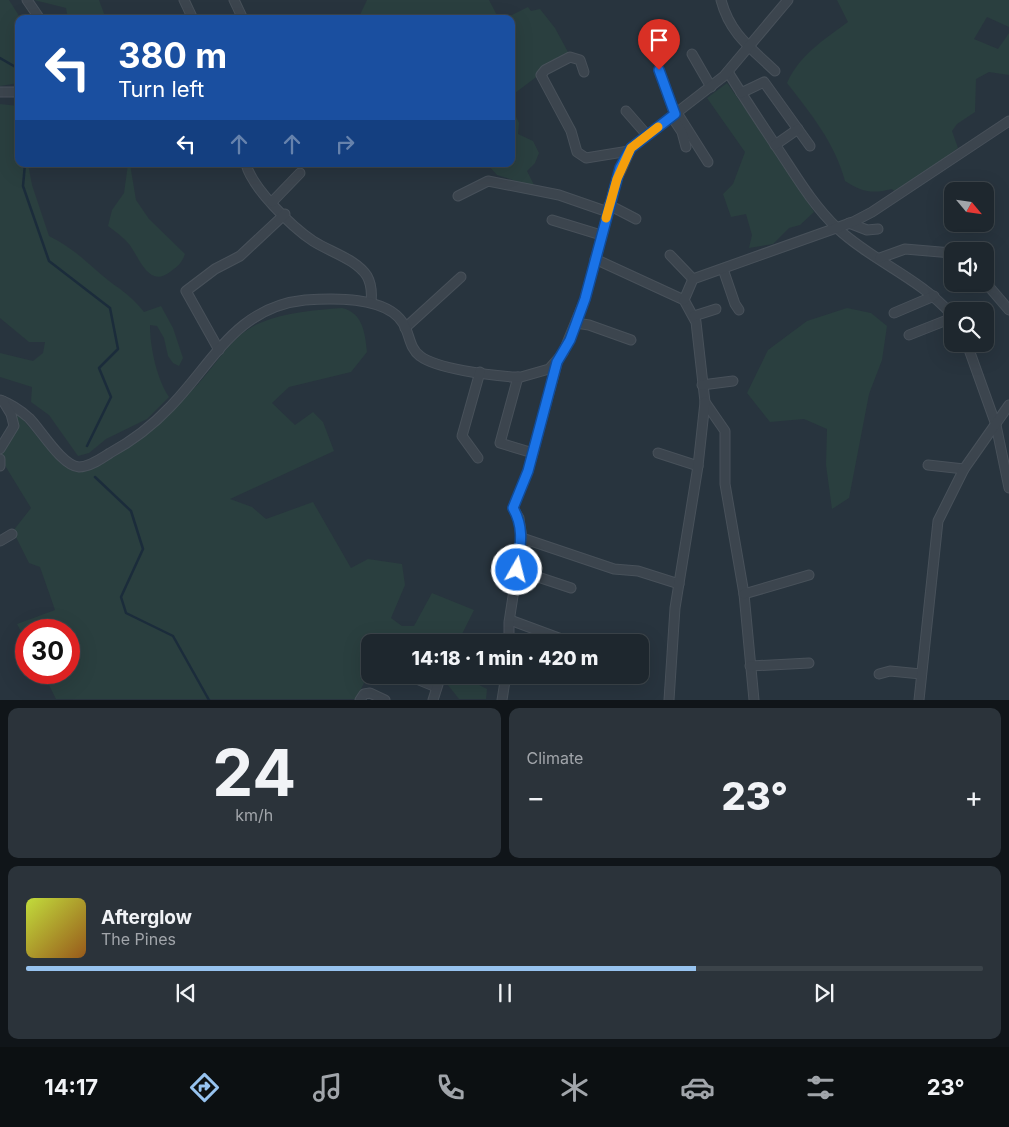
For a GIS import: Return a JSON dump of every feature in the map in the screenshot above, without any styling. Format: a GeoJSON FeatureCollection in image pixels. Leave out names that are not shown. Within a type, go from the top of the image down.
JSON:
{"type":"FeatureCollection","features":[{"type":"Feature","properties":{"kind":"street"},"geometry":{"type":"LineString","coordinates":[[27,0],[37,15]]}},
{"type":"Feature","properties":{"kind":"street"},"geometry":{"type":"LineString","coordinates":[[184,0],[191,15]]}},
{"type":"Feature","properties":{"kind":"street"},"geometry":{"type":"LineString","coordinates":[[234,0],[240,15]]}},
{"type":"Feature","properties":{"kind":"street"},"geometry":{"type":"LineString","coordinates":[[721,0],[725,14],[733,28],[749,48],[775,71]]}},
{"type":"Feature","properties":{"kind":"street"},"geometry":{"type":"LineString","coordinates":[[509,634],[522,538],[519,518],[513,508],[532,453],[557,362],[576,323],[620,168],[629,151],[647,135],[728,72],[788,0]]}},
{"type":"Feature","properties":{"kind":"street"},"geometry":{"type":"LineString","coordinates":[[692,54],[711,87]]}},
{"type":"Feature","properties":{"kind":"street"},"geometry":{"type":"LineString","coordinates":[[584,72],[580,60],[570,57],[545,70],[541,75],[571,131],[577,152],[586,158],[629,151]]}},
{"type":"Feature","properties":{"kind":"street"},"geometry":{"type":"LineString","coordinates":[[659,70],[686,147]]}},
{"type":"Feature","properties":{"kind":"street"},"geometry":{"type":"LineString","coordinates":[[728,72],[816,206],[837,228],[934,296],[944,307]]}},
{"type":"Feature","properties":{"kind":"street"},"geometry":{"type":"LineString","coordinates":[[741,93],[764,82],[810,146]]}},
{"type":"Feature","properties":{"kind":"street"},"geometry":{"type":"LineString","coordinates":[[0,92],[15,92]]}},
{"type":"Feature","properties":{"kind":"street"},"geometry":{"type":"LineString","coordinates":[[626,112],[647,135]]}},
{"type":"Feature","properties":{"kind":"street"},"geometry":{"type":"LineString","coordinates":[[675,115],[708,162]]}},
{"type":"Feature","properties":{"kind":"street"},"geometry":{"type":"LineString","coordinates":[[684,300],[693,279],[837,228],[872,212],[1009,121]]}},
{"type":"Feature","properties":{"kind":"street"},"geometry":{"type":"LineString","coordinates":[[775,145],[798,130]]}},
{"type":"Feature","properties":{"kind":"street"},"geometry":{"type":"LineString","coordinates":[[248,167],[256,184],[312,240],[358,266],[370,283],[371,302]]}},
{"type":"Feature","properties":{"kind":"street"},"geometry":{"type":"LineString","coordinates":[[272,202],[300,173]]}},
{"type":"Feature","properties":{"kind":"street"},"geometry":{"type":"LineString","coordinates":[[458,196],[488,181],[559,195],[636,219]]}},
{"type":"Feature","properties":{"kind":"street"},"geometry":{"type":"LineString","coordinates":[[219,350],[186,291],[215,269],[240,256],[285,214]]}},
{"type":"Feature","properties":{"kind":"street"},"geometry":{"type":"LineString","coordinates":[[552,220],[601,235]]}},
{"type":"Feature","properties":{"kind":"street"},"geometry":{"type":"LineString","coordinates":[[849,223],[867,230],[878,229]]}},
{"type":"Feature","properties":{"kind":"street"},"geometry":{"type":"LineString","coordinates":[[880,258],[905,249],[944,252]]}},
{"type":"Feature","properties":{"kind":"street"},"geometry":{"type":"LineString","coordinates":[[670,255],[693,279]]}},
{"type":"Feature","properties":{"kind":"street"},"geometry":{"type":"LineString","coordinates":[[595,259],[684,300],[694,316],[705,402],[698,466],[675,608],[669,700]]}},
{"type":"Feature","properties":{"kind":"street"},"geometry":{"type":"LineString","coordinates":[[722,269],[739,310]]}},
{"type":"Feature","properties":{"kind":"street"},"geometry":{"type":"LineString","coordinates":[[405,328],[461,277]]}},
{"type":"Feature","properties":{"kind":"street"},"geometry":{"type":"LineString","coordinates":[[994,292],[1009,310]]}},
{"type":"Feature","properties":{"kind":"street"},"geometry":{"type":"LineString","coordinates":[[894,313],[934,296]]}},
{"type":"Feature","properties":{"kind":"street"},"geometry":{"type":"LineString","coordinates":[[1,401],[19,409],[61,456],[71,464],[79,467],[118,448],[170,408],[219,350],[249,320],[278,307],[303,300],[371,302],[393,312],[405,328],[411,345],[418,355],[429,362],[518,377],[548,369],[557,362]]}},
{"type":"Feature","properties":{"kind":"street"},"geometry":{"type":"LineString","coordinates":[[694,316],[716,309]]}},
{"type":"Feature","properties":{"kind":"street"},"geometry":{"type":"LineString","coordinates":[[910,335],[944,320]]}},
{"type":"Feature","properties":{"kind":"street"},"geometry":{"type":"LineString","coordinates":[[576,323],[589,325],[631,340]]}},
{"type":"Feature","properties":{"kind":"street"},"geometry":{"type":"LineString","coordinates":[[970,352],[996,425],[1009,488]]}},
{"type":"Feature","properties":{"kind":"street"},"geometry":{"type":"LineString","coordinates":[[478,458],[462,436],[480,372]]}},
{"type":"Feature","properties":{"kind":"street"},"geometry":{"type":"LineString","coordinates":[[518,377],[500,443],[532,453]]}},
{"type":"Feature","properties":{"kind":"street"},"geometry":{"type":"LineString","coordinates":[[702,385],[733,381]]}},
{"type":"Feature","properties":{"kind":"street"},"geometry":{"type":"LineString","coordinates":[[0,449],[14,426],[11,414],[1,401]]}},
{"type":"Feature","properties":{"kind":"street"},"geometry":{"type":"LineString","coordinates":[[705,402],[725,431],[725,484],[744,594],[754,700]]}},
{"type":"Feature","properties":{"kind":"street"},"geometry":{"type":"LineString","coordinates":[[919,700],[938,521],[964,469],[1009,405]]}},
{"type":"Feature","properties":{"kind":"street"},"geometry":{"type":"LineString","coordinates":[[658,453],[698,466]]}},
{"type":"Feature","properties":{"kind":"street"},"geometry":{"type":"LineString","coordinates":[[0,459],[0,466]]}},
{"type":"Feature","properties":{"kind":"street"},"geometry":{"type":"LineString","coordinates":[[928,465],[964,469]]}},
{"type":"Feature","properties":{"kind":"street"},"geometry":{"type":"LineString","coordinates":[[0,541],[12,534]]}},
{"type":"Feature","properties":{"kind":"street"},"geometry":{"type":"LineString","coordinates":[[522,538],[614,569],[638,571],[679,584]]}},
{"type":"Feature","properties":{"kind":"street"},"geometry":{"type":"LineString","coordinates":[[517,570],[571,588]]}},
{"type":"Feature","properties":{"kind":"street"},"geometry":{"type":"LineString","coordinates":[[744,594],[809,575]]}},
{"type":"Feature","properties":{"kind":"street"},"geometry":{"type":"LineString","coordinates":[[510,620],[548,634]]}},
{"type":"Feature","properties":{"kind":"street"},"geometry":{"type":"LineString","coordinates":[[750,666],[809,663]]}},
{"type":"Feature","properties":{"kind":"street"},"geometry":{"type":"LineString","coordinates":[[879,674],[890,671],[921,674]]}},
{"type":"Feature","properties":{"kind":"street"},"geometry":{"type":"LineString","coordinates":[[429,684],[436,687]]}},
{"type":"Feature","properties":{"kind":"street"},"geometry":{"type":"LineString","coordinates":[[433,700],[437,684]]}},
{"type":"Feature","properties":{"kind":"street"},"geometry":{"type":"LineString","coordinates":[[502,700],[505,684]]}},
{"type":"Feature","properties":{"kind":"street"},"geometry":{"type":"LineString","coordinates":[[360,700],[364,694],[370,693],[385,700]]}},
{"type":"Feature","properties":{"kind":"green space"},"geometry":{"type":"Polygon","coordinates":[[[0,0],[9,0],[18,15],[15,15],[15,84],[0,86],[0,0]]]}},
{"type":"Feature","properties":{"kind":"green space"},"geometry":{"type":"Polygon","coordinates":[[[34,0],[99,0],[105,15],[67,15],[66,8],[34,0]]]}},
{"type":"Feature","properties":{"kind":"green space"},"geometry":{"type":"Polygon","coordinates":[[[367,0],[489,0],[497,15],[360,15],[367,0]]]}},
{"type":"Feature","properties":{"kind":"green space"},"geometry":{"type":"Polygon","coordinates":[[[837,0],[1009,0],[1009,27],[987,17],[974,39],[998,49],[1009,33],[1009,75],[989,72],[976,79],[975,112],[957,124],[952,131],[958,148],[897,194],[892,189],[873,192],[862,190],[845,181],[829,141],[787,83],[792,73],[806,56],[848,22],[837,0]]]}},
{"type":"Feature","properties":{"kind":"green space"},"geometry":{"type":"Polygon","coordinates":[[[528,7],[531,11],[540,9],[555,28],[568,52],[544,65],[539,75],[515,93],[515,15],[512,15],[528,7]]]}},
{"type":"Feature","properties":{"kind":"green space"},"geometry":{"type":"Polygon","coordinates":[[[727,83],[776,152],[814,212],[800,225],[789,228],[773,244],[749,248],[752,235],[746,214],[731,217],[723,194],[733,184],[745,152],[707,98],[727,83]]]}},
{"type":"Feature","properties":{"kind":"green space"},"geometry":{"type":"Polygon","coordinates":[[[0,104],[15,106],[15,167],[29,167],[32,185],[49,236],[66,246],[128,295],[144,312],[161,306],[173,328],[183,358],[179,366],[173,363],[168,356],[164,338],[157,326],[150,325],[155,363],[169,397],[147,419],[106,439],[89,453],[78,456],[49,415],[31,402],[32,387],[0,377],[0,353],[33,361],[43,353],[45,342],[29,342],[0,318],[0,104]]]}},
{"type":"Feature","properties":{"kind":"green space"},"geometry":{"type":"Polygon","coordinates":[[[515,114],[519,123],[518,134],[533,141],[539,153],[535,163],[527,171],[535,187],[497,175],[490,167],[515,167],[515,114]]]}},
{"type":"Feature","properties":{"kind":"green space"},"geometry":{"type":"Polygon","coordinates":[[[128,167],[130,167],[136,200],[149,219],[185,254],[183,260],[177,266],[163,276],[156,276],[146,270],[129,244],[108,226],[112,210],[124,193],[128,167]]]}},
{"type":"Feature","properties":{"kind":"green space"},"geometry":{"type":"Polygon","coordinates":[[[342,308],[354,314],[362,325],[367,352],[351,372],[289,387],[272,403],[295,425],[313,412],[323,422],[334,451],[230,499],[252,507],[266,519],[313,502],[351,568],[368,559],[402,564],[405,585],[391,618],[402,626],[414,626],[432,593],[474,610],[462,634],[361,634],[361,684],[364,684],[356,699],[56,699],[48,684],[80,684],[80,619],[31,619],[55,610],[40,567],[29,563],[13,531],[31,508],[1,459],[2,447],[14,413],[19,415],[47,448],[72,470],[78,472],[91,469],[124,450],[160,421],[199,383],[234,341],[250,328],[270,319],[311,311],[342,308]]]}},
{"type":"Feature","properties":{"kind":"green space"},"geometry":{"type":"Polygon","coordinates":[[[847,308],[871,313],[887,326],[882,360],[869,394],[849,498],[832,509],[826,465],[827,429],[804,419],[770,422],[747,393],[768,350],[807,321],[847,308]]]}},
{"type":"Feature","properties":{"kind":"green space"},"geometry":{"type":"Polygon","coordinates":[[[447,684],[477,684],[487,689],[486,699],[459,699],[447,684]]]}},
{"type":"Feature","properties":{"kind":"waterway"},"geometry":{"type":"LineString","coordinates":[[0,58],[15,67]]}},
{"type":"Feature","properties":{"kind":"waterway"},"geometry":{"type":"LineString","coordinates":[[25,167],[23,186],[49,261],[110,308],[118,349],[99,368],[111,397],[87,446]]}},
{"type":"Feature","properties":{"kind":"waterway"},"geometry":{"type":"LineString","coordinates":[[95,477],[131,511],[143,549],[121,597],[126,613],[173,636],[209,700]]}},
{"type":"Feature","properties":{"kind":"slow traffic"},"geometry":{"type":"LineString","coordinates":[[606,218],[620,168],[631,148],[658,127]]}},
{"type":"Feature","properties":{"kind":"route"},"geometry":{"type":"LineString","coordinates":[[517,570],[522,533],[519,518],[513,508],[528,471],[555,376],[557,362],[570,340],[585,299],[620,168],[631,148],[675,114],[659,70]]}}]}
